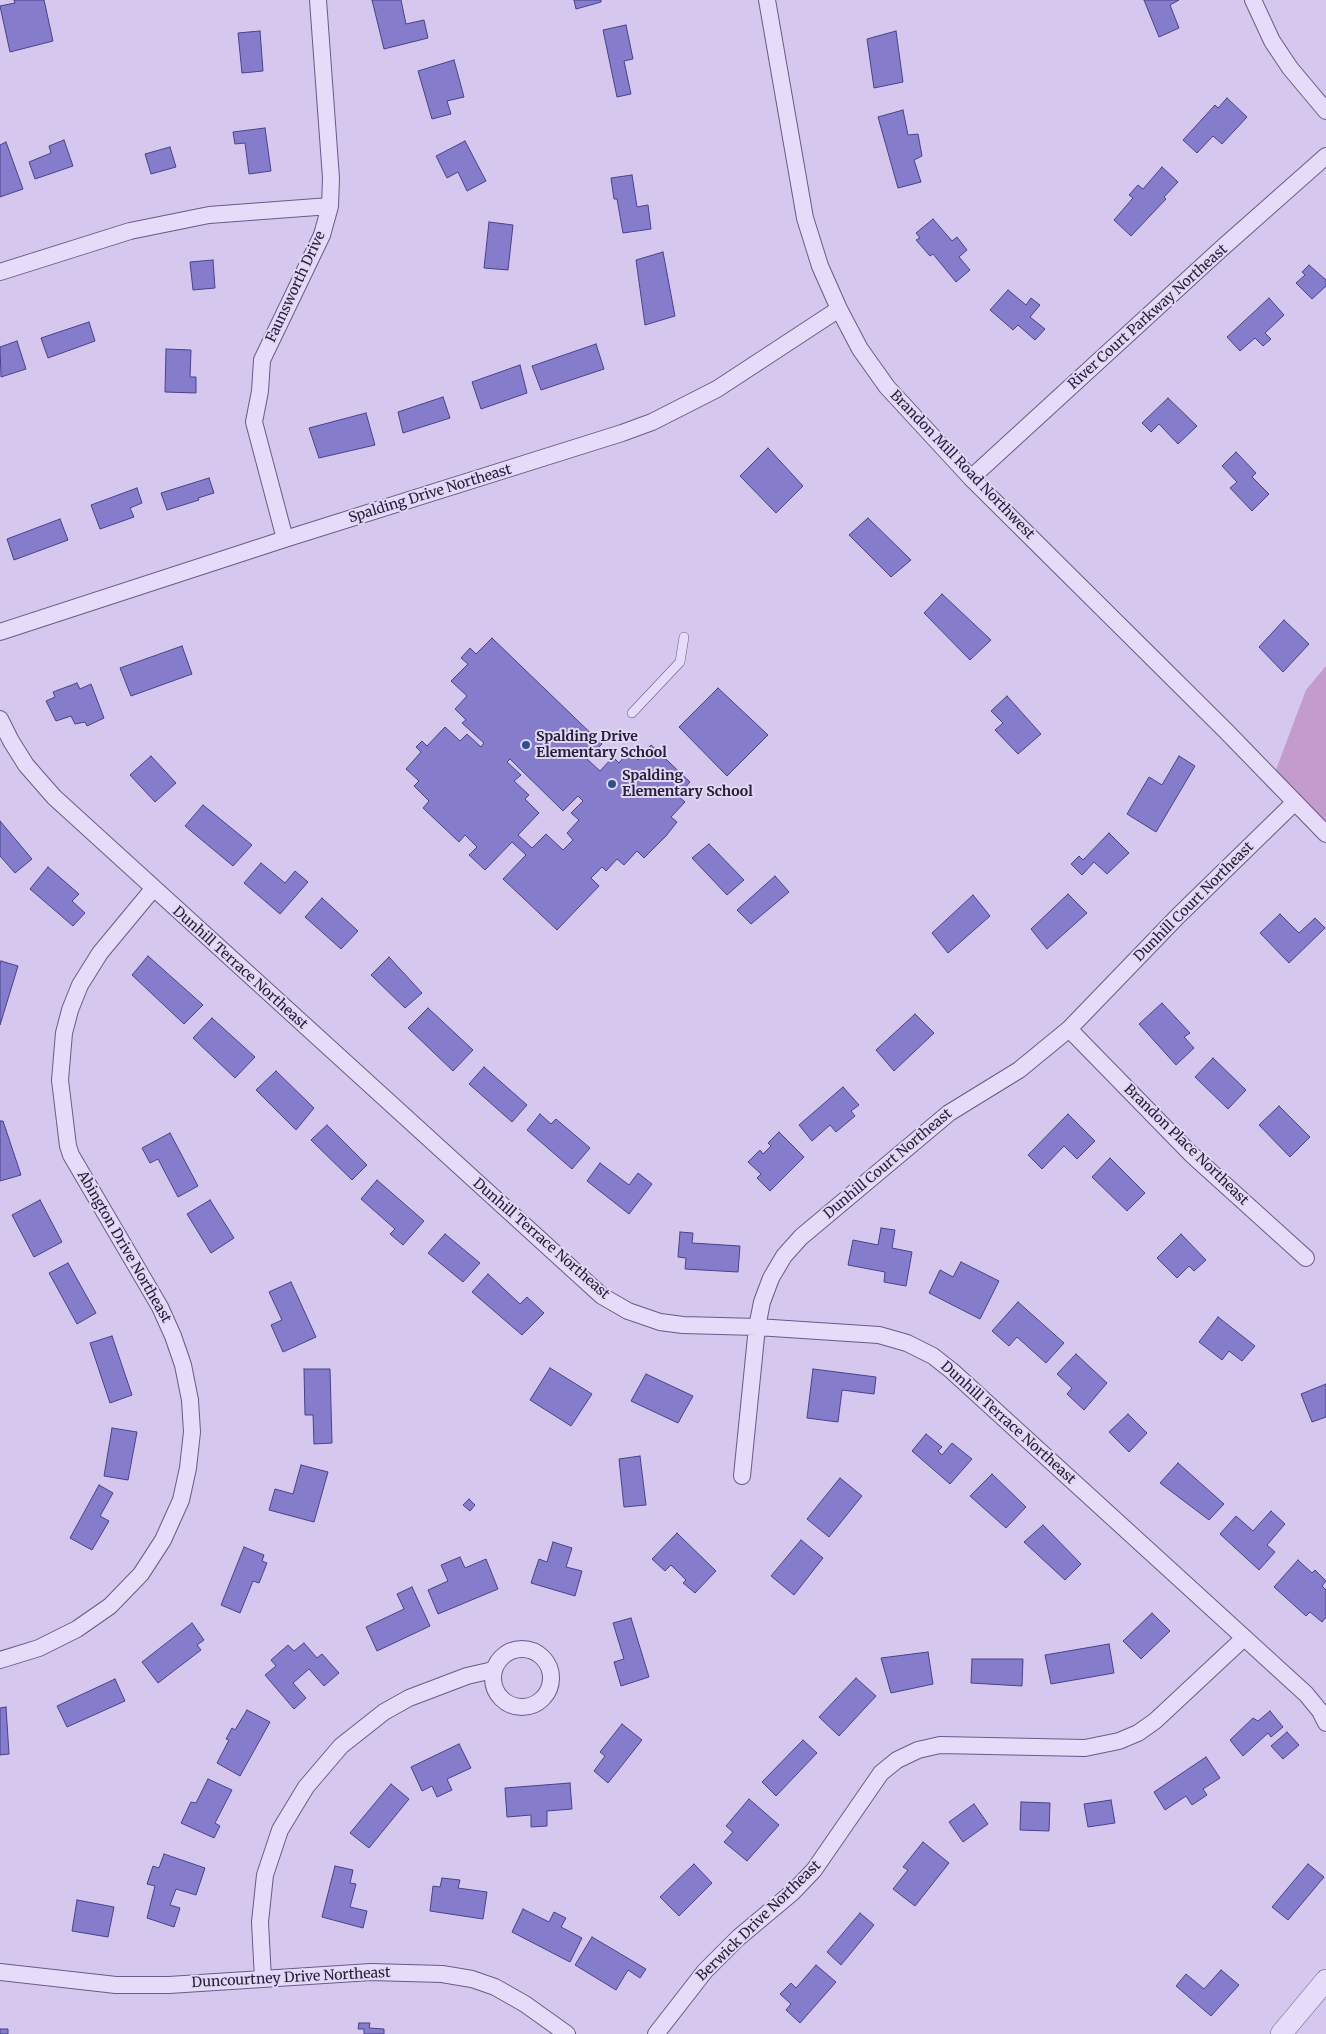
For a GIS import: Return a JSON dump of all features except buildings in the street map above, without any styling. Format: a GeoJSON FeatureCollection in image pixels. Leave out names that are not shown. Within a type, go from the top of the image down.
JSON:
{"type":"FeatureCollection","features":[{"type":"Feature","properties":{"kind":"street","name":"Faunsworth Drive"},"geometry":{"type":"LineString","coordinates":[[284,539],[254,422],[260,391],[262,360],[322,235],[330,206],[331,178],[318,0]]}},
{"type":"Feature","properties":{"kind":"street","name":"Brandon Mill Road Northwest"},"geometry":{"type":"LineString","coordinates":[[767,0],[805,218],[820,266],[839,309],[860,349],[886,387],[971,478],[1226,731],[1326,834]]}},
{"type":"Feature","properties":{"kind":"street"},"geometry":{"type":"LineString","coordinates":[[1253,0],[1272,41],[1290,68],[1326,111]]}},
{"type":"Feature","properties":{"kind":"street","name":"River Court Parkway Northeast"},"geometry":{"type":"LineString","coordinates":[[971,478],[1326,156]]}},
{"type":"Feature","properties":{"kind":"street"},"geometry":{"type":"LineString","coordinates":[[0,272],[138,229],[209,215],[330,206]]}},
{"type":"Feature","properties":{"kind":"street","name":"Spalding Drive Northeast"},"geometry":{"type":"LineString","coordinates":[[0,632],[284,539],[462,485],[652,422],[717,389],[839,309]]}},
{"type":"Feature","properties":{"kind":"street","name":"Dunhill Terrace Northeast"},"geometry":{"type":"LineString","coordinates":[[0,719],[26,765],[54,797],[602,1296],[628,1311],[660,1322],[683,1325],[757,1327],[879,1335],[907,1343],[933,1356],[952,1371],[1306,1694],[1320,1711],[1326,1723]]}},
{"type":"Feature","properties":{"kind":"street","name":"Dunhill Court Northeast"},"geometry":{"type":"LineString","coordinates":[[742,1476],[757,1327],[762,1302],[771,1278],[784,1256],[801,1237],[949,1113],[1019,1070],[1069,1029],[1178,916],[1294,802]]}},
{"type":"Feature","properties":{"kind":"street","name":"Abington Drive Northeast"},"geometry":{"type":"LineString","coordinates":[[0,1660],[39,1648],[77,1629],[110,1606],[141,1574],[163,1540],[181,1500],[188,1468],[192,1432],[191,1408],[183,1364],[160,1307],[71,1155],[68,1146],[60,1080],[64,1033],[70,1010],[80,985],[100,953],[153,889]]}},
{"type":"Feature","properties":{"kind":"street","name":"Brandon Place Northeast"},"geometry":{"type":"LineString","coordinates":[[1069,1029],[1191,1154],[1306,1258]]}},
{"type":"Feature","properties":{"kind":"street","name":"Berwick Drive Northeast"},"geometry":{"type":"LineString","coordinates":[[656,2034],[705,1971],[738,1938],[793,1892],[814,1870],[881,1773],[898,1760],[918,1750],[940,1745],[1084,1748],[1119,1741],[1138,1733],[1155,1721],[1244,1638]]}},
{"type":"Feature","properties":{"kind":"street"},"geometry":{"type":"LineString","coordinates":[[263,1979],[260,1922],[265,1875],[280,1830],[306,1787],[341,1746],[384,1712],[408,1698],[467,1676],[493,1670]]}},
{"type":"Feature","properties":{"kind":"street","name":"Duncourtney Drive Northeast"},"geometry":{"type":"LineString","coordinates":[[0,1972],[116,1985],[169,1985],[371,1972],[442,1974],[472,1978],[495,1986],[525,2004],[567,2034]]}},
{"type":"Feature","properties":{"kind":"street"},"geometry":{"type":"LineString","coordinates":[[1282,2034],[1326,1980]]}},
{"type":"Feature","properties":{"kind":"lane"},"geometry":{"type":"LineString","coordinates":[[632,713],[680,662],[684,637]]}},
{"type":"Feature","properties":{"kind":"shaded area"},"geometry":{"type":"Polygon","coordinates":[[[1326,666],[1326,828],[1274,775],[1306,690],[1326,666]]]}},
{"type":"Feature","properties":{"kind":"place","name":"Spalding Drive Elementary School"},"geometry":{"type":"Point","coordinates":[526,745]}},
{"type":"Feature","properties":{"kind":"place","name":"Spalding Elementary School"},"geometry":{"type":"Point","coordinates":[612,784]}}]}
